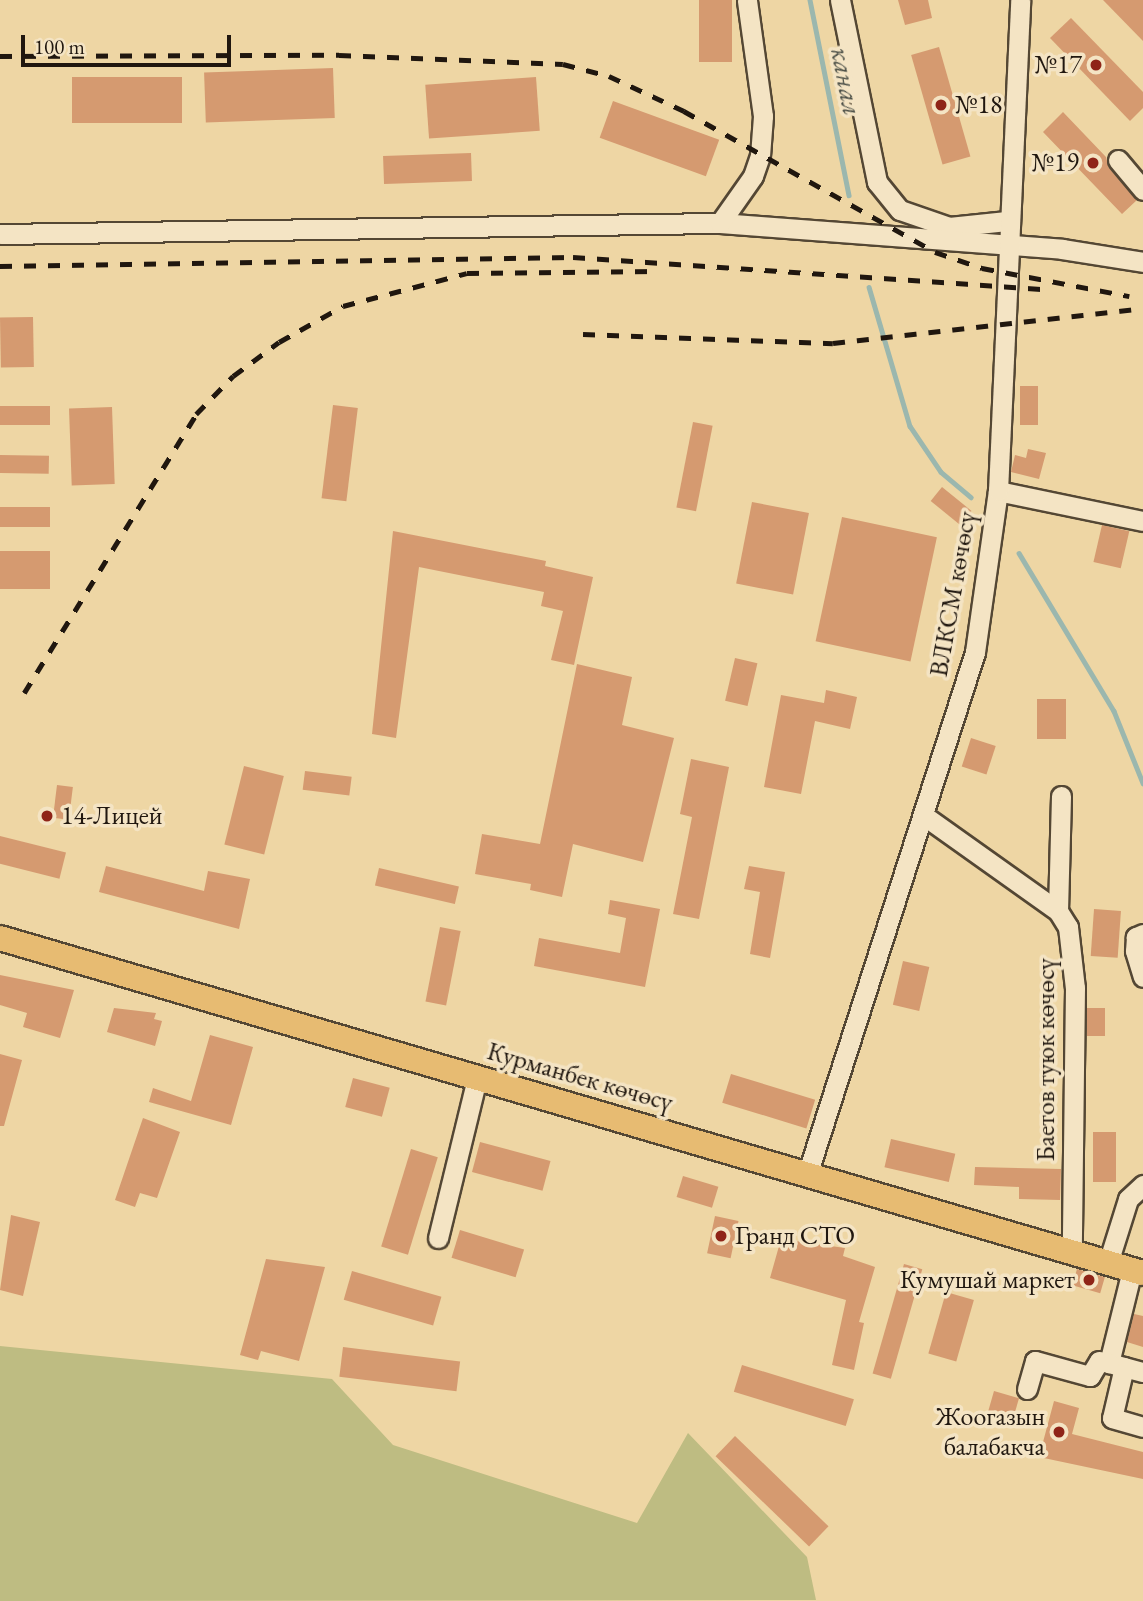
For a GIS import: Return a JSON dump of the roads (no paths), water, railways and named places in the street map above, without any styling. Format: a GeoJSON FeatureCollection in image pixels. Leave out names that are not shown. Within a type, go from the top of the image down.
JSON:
{"type":"FeatureCollection","features":[{"type":"Feature","properties":{"kind":"main road","name":"Курманбек көчөсү"},"geometry":{"type":"LineString","coordinates":[[0,938],[1137,1272]]}},
{"type":"Feature","properties":{"kind":"street"},"geometry":{"type":"LineString","coordinates":[[720,223],[753,176],[761,156],[763,116],[747,0]]}},
{"type":"Feature","properties":{"kind":"street"},"geometry":{"type":"LineString","coordinates":[[840,0],[877,182],[900,210],[949,227],[1007,221]]}},
{"type":"Feature","properties":{"kind":"street","name":"ВЛКСМ көчөсү"},"geometry":{"type":"LineString","coordinates":[[807,1175],[975,652],[998,491],[1007,221],[1020,0]]}},
{"type":"Feature","properties":{"kind":"street"},"geometry":{"type":"LineString","coordinates":[[1118,160],[1143,190]]}},
{"type":"Feature","properties":{"kind":"street"},"geometry":{"type":"LineString","coordinates":[[0,234],[720,223],[1006,244],[1143,262]]}},
{"type":"Feature","properties":{"kind":"street"},"geometry":{"type":"LineString","coordinates":[[998,491],[1143,521]]}},
{"type":"Feature","properties":{"kind":"street"},"geometry":{"type":"LineString","coordinates":[[1058,911],[1061,796]]}},
{"type":"Feature","properties":{"kind":"street"},"geometry":{"type":"LineString","coordinates":[[923,815],[1058,911]]}},
{"type":"Feature","properties":{"kind":"street","name":"Баетов туюк көчөсү"},"geometry":{"type":"LineString","coordinates":[[1058,911],[1068,927],[1075,988],[1072,1252]]}},
{"type":"Feature","properties":{"kind":"street"},"geometry":{"type":"LineString","coordinates":[[1143,934],[1136,937],[1135,951],[1143,977]]}},
{"type":"Feature","properties":{"kind":"street"},"geometry":{"type":"LineString","coordinates":[[438,1238],[477,1078]]}},
{"type":"Feature","properties":{"kind":"street"},"geometry":{"type":"LineString","coordinates":[[1108,1263],[1128,1199],[1143,1185]]}},
{"type":"Feature","properties":{"kind":"street"},"geometry":{"type":"LineString","coordinates":[[1137,1272],[1125,1367],[1112,1418],[1143,1427]]}},
{"type":"Feature","properties":{"kind":"street"},"geometry":{"type":"LineString","coordinates":[[1027,1389],[1035,1362],[1090,1376],[1099,1361],[1125,1367]]}},
{"type":"Feature","properties":{"kind":"waterway","name":"канал"},"geometry":{"type":"LineString","coordinates":[[810,0],[849,195]]}},
{"type":"Feature","properties":{"kind":"waterway"},"geometry":{"type":"LineString","coordinates":[[869,287],[910,426],[941,472],[971,497]]}},
{"type":"Feature","properties":{"kind":"waterway"},"geometry":{"type":"LineString","coordinates":[[1019,553],[1114,711],[1143,783]]}},
{"type":"Feature","properties":{"kind":"railway"},"geometry":{"type":"LineString","coordinates":[[0,56],[339,55],[563,64],[609,76],[684,111],[935,252],[982,268],[1129,296]]}},
{"type":"Feature","properties":{"kind":"railway"},"geometry":{"type":"LineString","coordinates":[[0,266],[573,257],[1052,290]]}},
{"type":"Feature","properties":{"kind":"railway"},"geometry":{"type":"LineString","coordinates":[[24,693],[196,414],[233,376],[279,342],[343,306],[467,273],[658,271]]}},
{"type":"Feature","properties":{"kind":"railway"},"geometry":{"type":"LineString","coordinates":[[583,334],[833,343],[1143,308]]}},
{"type":"Feature","properties":{"kind":"place","name":"№17"},"geometry":{"type":"Point","coordinates":[1096,65]}},
{"type":"Feature","properties":{"kind":"place","name":"№18"},"geometry":{"type":"Point","coordinates":[941,105]}},
{"type":"Feature","properties":{"kind":"place","name":"№19"},"geometry":{"type":"Point","coordinates":[1093,163]}},
{"type":"Feature","properties":{"kind":"place","name":"14-Лицей"},"geometry":{"type":"Point","coordinates":[47,816]}},
{"type":"Feature","properties":{"kind":"place","name":"Гранд СТО"},"geometry":{"type":"Point","coordinates":[721,1236]}},
{"type":"Feature","properties":{"kind":"place","name":"Кумушай маркет"},"geometry":{"type":"Point","coordinates":[1089,1280]}},
{"type":"Feature","properties":{"kind":"place","name":"Жоогазын балабакча"},"geometry":{"type":"Point","coordinates":[1059,1432]}}]}
